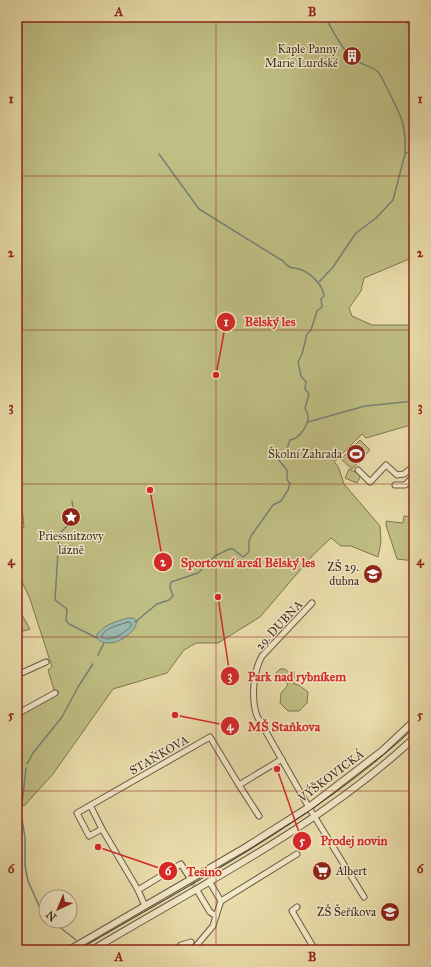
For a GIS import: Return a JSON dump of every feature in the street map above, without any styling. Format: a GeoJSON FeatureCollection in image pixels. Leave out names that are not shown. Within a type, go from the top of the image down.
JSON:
{"type":"FeatureCollection","features":[{"type":"Feature","properties":{"kind":"street"},"geometry":{"type":"LineString","coordinates":[[358,470],[370,482],[386,466],[397,475],[404,474],[414,466]]}},
{"type":"Feature","properties":{"kind":"street"},"geometry":{"type":"LineString","coordinates":[[395,485],[405,485],[414,476]]}},
{"type":"Feature","properties":{"kind":"street","name":"29. DUBNA"},"geometry":{"type":"LineString","coordinates":[[312,603],[262,656],[257,666],[254,706],[257,716],[310,809],[364,897]]}},
{"type":"Feature","properties":{"kind":"street"},"geometry":{"type":"LineString","coordinates":[[17,675],[46,662]]}},
{"type":"Feature","properties":{"kind":"street"},"geometry":{"type":"LineString","coordinates":[[17,714],[55,693]]}},
{"type":"Feature","properties":{"kind":"street","name":"VÝŠKOVICKÁ"},"geometry":{"type":"LineString","coordinates":[[69,950],[310,809],[382,752],[414,721]]}},
{"type":"Feature","properties":{"kind":"street","name":"STAŇKOVA"},"geometry":{"type":"LineString","coordinates":[[102,829],[89,836],[77,813],[210,737],[259,816]]}},
{"type":"Feature","properties":{"kind":"street","name":"VÝŠKOVICKÁ"},"geometry":{"type":"LineString","coordinates":[[92,950],[315,817],[390,760],[414,738]]}},
{"type":"Feature","properties":{"kind":"street"},"geometry":{"type":"LineString","coordinates":[[239,785],[282,759]]}},
{"type":"Feature","properties":{"kind":"street"},"geometry":{"type":"LineString","coordinates":[[91,806],[102,829],[138,890],[145,906]]}},
{"type":"Feature","properties":{"kind":"street"},"geometry":{"type":"LineString","coordinates":[[196,948],[213,926],[221,901],[296,854]]}},
{"type":"Feature","properties":{"kind":"street"},"geometry":{"type":"LineString","coordinates":[[138,890],[181,864],[188,876]]}},
{"type":"Feature","properties":{"kind":"street"},"geometry":{"type":"LineString","coordinates":[[209,881],[221,901]]}},
{"type":"Feature","properties":{"kind":"street"},"geometry":{"type":"LineString","coordinates":[[198,892],[210,912],[216,916]]}},
{"type":"Feature","properties":{"kind":"street"},"geometry":{"type":"LineString","coordinates":[[297,907],[292,911],[315,950]]}},
{"type":"Feature","properties":{"kind":"street"},"geometry":{"type":"LineString","coordinates":[[176,950],[181,945],[191,942]]}},
{"type":"Feature","properties":{"kind":"shaded area"},"geometry":{"type":"Polygon","coordinates":[[[17,17],[406,17],[414,45],[414,257],[364,278],[361,291],[349,308],[352,316],[372,325],[414,325],[414,424],[366,438],[362,434],[334,462],[338,466],[344,484],[380,526],[381,542],[378,557],[351,546],[341,546],[331,538],[313,555],[260,617],[218,643],[196,643],[184,650],[167,673],[113,689],[53,774],[24,806],[17,801],[17,717],[59,692],[54,690],[48,670],[52,667],[30,599],[17,571],[17,530],[24,527],[21,499],[17,500],[17,17]]]}},
{"type":"Feature","properties":{"kind":"shaded area","name":"Školní Zahrada"},"geometry":{"type":"Polygon","coordinates":[[[360,440],[370,450],[352,469],[341,459],[360,440]]]}},
{"type":"Feature","properties":{"kind":"shaded area"},"geometry":{"type":"Polygon","coordinates":[[[349,469],[361,475],[357,483],[345,478],[349,469]]]}},
{"type":"Feature","properties":{"kind":"shaded area"},"geometry":{"type":"Polygon","coordinates":[[[404,516],[414,517],[414,561],[397,559],[386,525],[386,521],[403,523],[404,516]]]}},
{"type":"Feature","properties":{"kind":"shaded area"},"geometry":{"type":"Polygon","coordinates":[[[17,606],[30,629],[17,633],[17,606]]]}},
{"type":"Feature","properties":{"kind":"shaded area"},"geometry":{"type":"Polygon","coordinates":[[[280,669],[285,669],[289,672],[294,671],[294,684],[299,685],[308,692],[307,703],[299,711],[288,711],[280,703],[281,693],[288,685],[285,681],[280,682],[277,679],[276,673],[280,669]]]}},
{"type":"Feature","properties":{"kind":"water"},"geometry":{"type":"Polygon","coordinates":[[[127,618],[133,618],[137,621],[135,627],[126,637],[107,643],[96,637],[105,627],[127,618]]]}},
{"type":"Feature","properties":{"kind":"waterway"},"geometry":{"type":"LineString","coordinates":[[325,17],[346,52],[356,61],[377,71],[382,78],[402,120],[405,134],[405,154]]}},
{"type":"Feature","properties":{"kind":"waterway"},"geometry":{"type":"LineString","coordinates":[[319,282],[333,267],[356,233],[376,218],[393,200],[405,154],[414,148]]}},
{"type":"Feature","properties":{"kind":"waterway"},"geometry":{"type":"LineString","coordinates":[[135,622],[157,604],[169,600],[173,596],[170,587],[171,582],[198,573],[215,556],[229,549],[233,549],[243,557],[249,552],[249,541],[251,536],[273,505],[281,501],[288,490],[290,483],[287,480],[287,470],[278,459],[285,454],[290,440],[300,435],[308,421],[308,414],[305,408],[309,394],[305,389],[306,382],[301,376],[298,362],[302,354],[307,334],[311,330],[317,311],[322,307],[321,299],[324,296],[319,284],[309,274],[302,270],[288,266],[283,261],[199,209],[159,154]]}},
{"type":"Feature","properties":{"kind":"waterway"},"geometry":{"type":"LineString","coordinates":[[308,422],[365,406],[414,401]]}},
{"type":"Feature","properties":{"kind":"waterway"},"geometry":{"type":"LineString","coordinates":[[72,501],[74,513]]}},
{"type":"Feature","properties":{"kind":"waterway"},"geometry":{"type":"LineString","coordinates":[[74,516],[59,535],[55,600],[67,609],[66,620],[69,624],[97,638]]}},
{"type":"Feature","properties":{"kind":"waterway"},"geometry":{"type":"LineString","coordinates":[[98,655],[104,643]]}},
{"type":"Feature","properties":{"kind":"waterway"},"geometry":{"type":"LineString","coordinates":[[27,764],[33,753],[62,717],[78,687],[93,664]]}},
{"type":"Feature","properties":{"kind":"waterway"},"geometry":{"type":"LineString","coordinates":[[26,768],[21,813],[25,838],[25,866],[28,881],[38,904]]}},
{"type":"Feature","properties":{"kind":"waterway"},"geometry":{"type":"LineString","coordinates":[[62,929],[76,940]]}},
{"type":"Feature","properties":{"kind":"tunnel"},"geometry":{"type":"LineString","coordinates":[[188,876],[198,892]]}},
{"type":"Feature","properties":{"kind":"tram line"},"geometry":{"type":"LineString","coordinates":[[78,950],[209,874],[295,821],[376,761],[414,728]]}},
{"type":"Feature","properties":{"kind":"place","name":"Kaple Panny Marie Lurdské"},"geometry":{"type":"Point","coordinates":[352,56]}},
{"type":"Feature","properties":{"kind":"place","name":"Bělský les"},"geometry":{"type":"Point","coordinates":[216,375]}},
{"type":"Feature","properties":{"kind":"place","name":"Školní Zahrada"},"geometry":{"type":"Point","coordinates":[356,454]}},
{"type":"Feature","properties":{"kind":"place","name":"Sportovní areál Bělský les"},"geometry":{"type":"Point","coordinates":[150,490]}},
{"type":"Feature","properties":{"kind":"place","name":"Priessnitzovy lázně"},"geometry":{"type":"Point","coordinates":[71,517]}},
{"type":"Feature","properties":{"kind":"place","name":"ZŠ 29. dubna"},"geometry":{"type":"Point","coordinates":[373,574]}},
{"type":"Feature","properties":{"kind":"place","name":"Park nad rybníkem"},"geometry":{"type":"Point","coordinates":[218,597]}},
{"type":"Feature","properties":{"kind":"place","name":"MŠ Staňkova"},"geometry":{"type":"Point","coordinates":[175,715]}},
{"type":"Feature","properties":{"kind":"place","name":"Prodej novin"},"geometry":{"type":"Point","coordinates":[277,769]}},
{"type":"Feature","properties":{"kind":"place","name":"Tesino"},"geometry":{"type":"Point","coordinates":[98,847]}},
{"type":"Feature","properties":{"kind":"place","name":"Albert"},"geometry":{"type":"Point","coordinates":[322,871]}},
{"type":"Feature","properties":{"kind":"place","name":"ZŠ Šeříkova"},"geometry":{"type":"Point","coordinates":[390,912]}}]}
